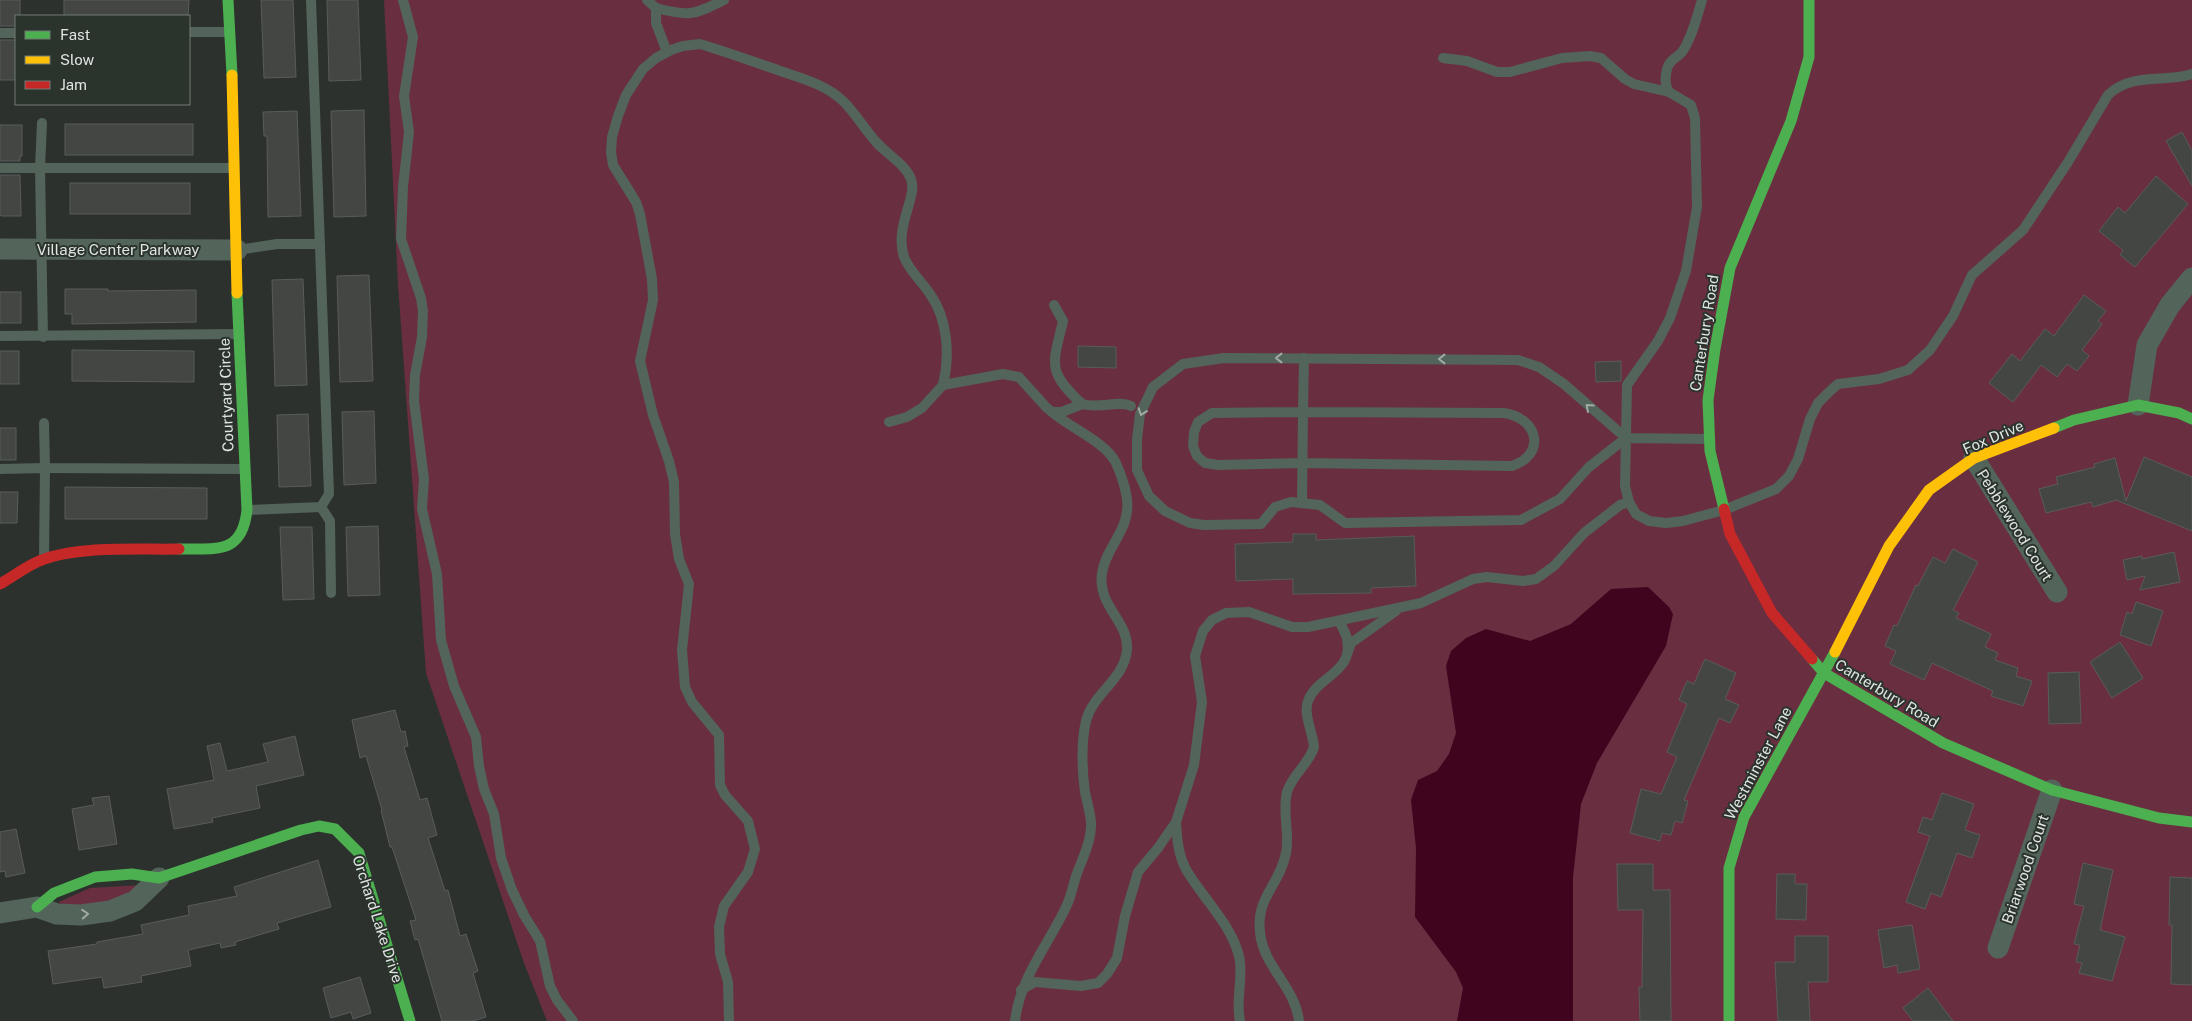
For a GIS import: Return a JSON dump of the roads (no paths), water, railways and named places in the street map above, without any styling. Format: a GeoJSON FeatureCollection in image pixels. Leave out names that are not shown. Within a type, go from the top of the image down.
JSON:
{"type":"FeatureCollection","features":[{"type":"Feature","properties":{"kind":"street","name":"Courtyard Circle"},"geometry":{"type":"LineString","coordinates":[[0,584],[44,559],[79,552],[225,548],[235,542],[242,533],[247,520],[247,510],[239,334],[231,32],[228,0]]}},
{"type":"Feature","properties":{"kind":"street","name":"Canterbury Road"},"geometry":{"type":"LineString","coordinates":[[1808,0],[1809,57],[1790,121],[1730,268],[1714,349],[1708,400],[1710,451],[1730,534],[1772,613],[1824,673],[1943,743],[2052,790],[2159,818],[2192,822]]}},
{"type":"Feature","properties":{"kind":"street","name":"Village Center Parkway"},"geometry":{"type":"LineString","coordinates":[[0,249],[237,250]]}},
{"type":"Feature","properties":{"kind":"street"},"geometry":{"type":"LineString","coordinates":[[2138,405],[2147,345],[2170,305],[2192,278]]}},
{"type":"Feature","properties":{"kind":"street","name":"Fox Drive"},"geometry":{"type":"LineString","coordinates":[[1824,673],[1889,546],[1929,490],[1974,458],[2074,420],[2138,405],[2179,414],[2192,419]]}},
{"type":"Feature","properties":{"kind":"street","name":"Pebblewood Court"},"geometry":{"type":"LineString","coordinates":[[1974,458],[2057,592]]}},
{"type":"Feature","properties":{"kind":"street","name":"Westminster Lane"},"geometry":{"type":"LineString","coordinates":[[1729,1021],[1729,868],[1744,817],[1824,673]]}},
{"type":"Feature","properties":{"kind":"street","name":"Briarwood Court"},"geometry":{"type":"LineString","coordinates":[[1998,948],[2052,790]]}},
{"type":"Feature","properties":{"kind":"street","name":"Orchard Lake Drive"},"geometry":{"type":"LineString","coordinates":[[0,913],[37,908],[58,914],[81,915],[110,912],[135,901],[159,878],[301,830],[319,826],[335,829],[359,853],[410,1021]]}},
{"type":"Feature","properties":{"kind":"street","name":"Orchard Lake Drive"},"geometry":{"type":"LineString","coordinates":[[37,908],[54,893],[95,877],[132,874],[159,878]]}},
{"type":"Feature","properties":{"kind":"lane"},"geometry":{"type":"LineString","coordinates":[[311,0],[329,494],[321,507]]}},
{"type":"Feature","properties":{"kind":"lane"},"geometry":{"type":"LineString","coordinates":[[403,0],[413,37],[404,96],[408,132],[401,239],[421,298],[423,312],[422,337],[415,375],[414,401],[424,478],[422,509],[437,574],[441,640],[454,686],[476,737],[478,766],[484,789],[494,814],[501,858],[512,890],[524,915],[540,941],[550,986],[557,1000],[573,1021]]}},
{"type":"Feature","properties":{"kind":"lane"},"geometry":{"type":"LineString","coordinates":[[647,0],[656,8],[690,15],[724,0]]}},
{"type":"Feature","properties":{"kind":"lane"},"geometry":{"type":"LineString","coordinates":[[1669,92],[1666,84],[1666,70],[1670,62],[1682,52],[1702,0]]}},
{"type":"Feature","properties":{"kind":"lane"},"geometry":{"type":"LineString","coordinates":[[656,8],[656,23],[667,52]]}},
{"type":"Feature","properties":{"kind":"lane"},"geometry":{"type":"LineString","coordinates":[[190,32],[231,32]]}},
{"type":"Feature","properties":{"kind":"lane"},"geometry":{"type":"LineString","coordinates":[[0,33],[15,33]]}},
{"type":"Feature","properties":{"kind":"lane"},"geometry":{"type":"LineString","coordinates":[[729,1021],[728,982],[720,954],[719,927],[724,906],[748,872],[754,858],[754,849],[748,821],[720,785],[719,735],[692,702],[685,687],[682,650],[689,584],[679,559],[674,534],[674,482],[669,461],[653,415],[640,361],[653,300],[652,279],[640,214],[636,202],[613,166],[611,152],[612,137],[618,116],[634,80],[650,63],[667,52],[683,46],[700,44],[812,82],[830,91],[844,102],[876,142],[905,169],[911,180],[912,189],[900,241],[905,259],[937,304],[942,316],[945,331],[946,370],[943,385],[922,408],[907,416],[889,422]]}},
{"type":"Feature","properties":{"kind":"lane"},"geometry":{"type":"LineString","coordinates":[[1443,58],[1467,61],[1497,72],[1510,72],[1562,58],[1590,56],[1601,58],[1625,79],[1634,84],[1669,92],[1691,105],[1696,118],[1697,207],[1686,271],[1670,318],[1658,341],[1627,385],[1625,486],[1629,502],[1636,514],[1649,521],[1666,524],[1724,510],[1776,489],[1789,476],[1798,459],[1810,419],[1818,403],[1838,384],[1895,375],[1908,370],[1930,350],[1953,316],[1972,275],[2023,230],[2068,162],[2105,100],[2116,88],[2136,80],[2192,74]]}},
{"type":"Feature","properties":{"kind":"lane"},"geometry":{"type":"LineString","coordinates":[[42,123],[40,168],[43,336]]}},
{"type":"Feature","properties":{"kind":"lane"},"geometry":{"type":"LineString","coordinates":[[0,168],[234,168]]}},
{"type":"Feature","properties":{"kind":"lane"},"geometry":{"type":"LineString","coordinates":[[237,250],[277,244],[320,244]]}},
{"type":"Feature","properties":{"kind":"lane"},"geometry":{"type":"LineString","coordinates":[[1054,305],[1063,321],[1055,351],[1055,366],[1058,379],[1082,404],[1095,407],[1126,404],[1131,406]]}},
{"type":"Feature","properties":{"kind":"lane"},"geometry":{"type":"LineString","coordinates":[[0,336],[239,334]]}},
{"type":"Feature","properties":{"kind":"lane"},"geometry":{"type":"LineString","coordinates":[[1626,438],[1564,384],[1539,367],[1518,360],[1224,358],[1183,364],[1153,387],[1140,414],[1136,439],[1138,470],[1149,496],[1165,511],[1190,522],[1204,525],[1261,524],[1275,507],[1291,502],[1320,505],[1345,523],[1521,520],[1560,499],[1589,467],[1626,438],[1710,439]]}},
{"type":"Feature","properties":{"kind":"lane"},"geometry":{"type":"LineString","coordinates":[[1302,503],[1304,358]]}},
{"type":"Feature","properties":{"kind":"lane"},"geometry":{"type":"LineString","coordinates":[[943,385],[1011,374],[1019,377],[1052,412],[1111,455],[1119,472],[1128,501],[1128,511],[1102,573],[1102,591],[1106,602],[1122,628],[1126,639],[1126,651],[1119,674],[1093,706],[1086,720],[1083,745],[1085,790],[1091,823],[1089,839],[1067,904],[1021,990],[1015,1021]]}},
{"type":"Feature","properties":{"kind":"lane"},"geometry":{"type":"LineString","coordinates":[[1052,412],[1062,412],[1082,404]]}},
{"type":"Feature","properties":{"kind":"lane"},"geometry":{"type":"LineString","coordinates":[[1303,412],[1514,414],[1526,422],[1533,434],[1534,443],[1531,455],[1523,462],[1512,466],[1303,463],[1218,465],[1205,463],[1197,456],[1193,446],[1194,432],[1198,422],[1212,414],[1303,412]]}},
{"type":"Feature","properties":{"kind":"lane"},"geometry":{"type":"LineString","coordinates":[[44,423],[44,559]]}},
{"type":"Feature","properties":{"kind":"lane"},"geometry":{"type":"LineString","coordinates":[[0,470],[45,468],[244,469]]}},
{"type":"Feature","properties":{"kind":"lane"},"geometry":{"type":"LineString","coordinates":[[1299,1021],[1295,1001],[1264,949],[1261,939],[1260,915],[1264,898],[1282,868],[1286,851],[1287,793],[1291,784],[1307,762],[1314,747],[1307,703],[1315,689],[1335,674],[1346,658],[1351,643],[1396,611],[1421,603],[1473,579],[1487,577],[1523,581],[1536,579],[1554,566],[1584,533],[1604,520],[1620,506],[1629,502]]}},
{"type":"Feature","properties":{"kind":"lane"},"geometry":{"type":"LineString","coordinates":[[247,510],[321,507]]}},
{"type":"Feature","properties":{"kind":"lane"},"geometry":{"type":"LineString","coordinates":[[321,507],[330,521],[331,594]]}},
{"type":"Feature","properties":{"kind":"lane"},"geometry":{"type":"LineString","coordinates":[[1021,990],[1035,982],[1081,986],[1098,983],[1118,958],[1125,916],[1138,872],[1176,822],[1194,765],[1202,702],[1195,656],[1203,631],[1212,620],[1226,613],[1249,612],[1292,627],[1308,627],[1421,603]]}},
{"type":"Feature","properties":{"kind":"lane"},"geometry":{"type":"LineString","coordinates":[[1339,621],[1347,638],[1346,658]]}},
{"type":"Feature","properties":{"kind":"lane"},"geometry":{"type":"LineString","coordinates":[[1176,822],[1181,857],[1186,870],[1216,912],[1239,956],[1241,975],[1238,1014],[1240,1021]]}}]}
